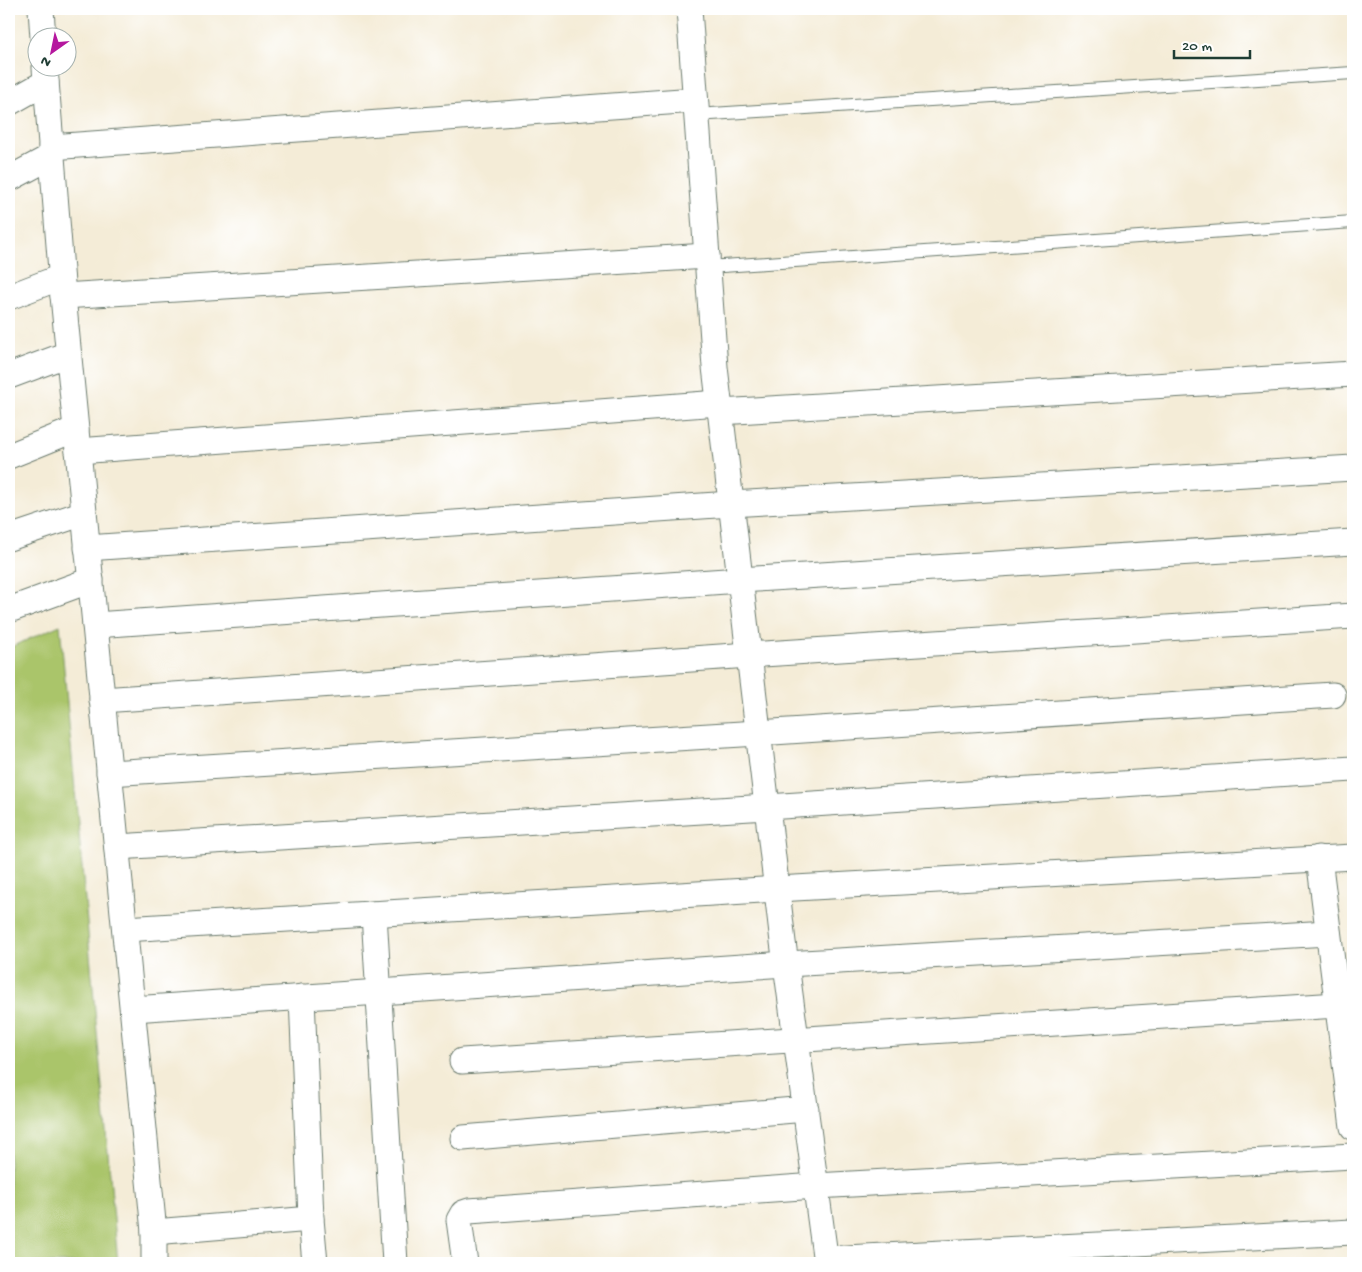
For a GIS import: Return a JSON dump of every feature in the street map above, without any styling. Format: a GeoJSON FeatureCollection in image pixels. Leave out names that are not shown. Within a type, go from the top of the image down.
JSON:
{"type":"FeatureCollection","features":[{"type":"Feature","properties":{"kind":"street"},"geometry":{"type":"LineString","coordinates":[[41,9],[42,28]]}},
{"type":"Feature","properties":{"kind":"street"},"geometry":{"type":"LineString","coordinates":[[689,9],[715,367],[786,964],[826,1261],[1353,1232]]}},
{"type":"Feature","properties":{"kind":"street"},"geometry":{"type":"LineString","coordinates":[[9,102],[41,78]]}},
{"type":"Feature","properties":{"kind":"street"},"geometry":{"type":"LineString","coordinates":[[45,78],[68,354],[154,1232],[154,1263]]}},
{"type":"Feature","properties":{"kind":"street"},"geometry":{"type":"LineString","coordinates":[[9,179],[51,152],[696,108]]}},
{"type":"Feature","properties":{"kind":"street"},"geometry":{"type":"LineString","coordinates":[[9,297],[62,287],[707,262]]}},
{"type":"Feature","properties":{"kind":"street"},"geometry":{"type":"LineString","coordinates":[[9,376],[68,354]]}},
{"type":"Feature","properties":{"kind":"street"},"geometry":{"type":"LineString","coordinates":[[9,456],[77,440],[1353,374]]}},
{"type":"Feature","properties":{"kind":"street"},"geometry":{"type":"LineString","coordinates":[[87,548],[731,504],[1353,468]]}},
{"type":"Feature","properties":{"kind":"street"},"geometry":{"type":"LineString","coordinates":[[9,538],[84,513]]}},
{"type":"Feature","properties":{"kind":"street"},"geometry":{"type":"LineString","coordinates":[[95,625],[740,580],[1353,542]]}},
{"type":"Feature","properties":{"kind":"street"},"geometry":{"type":"LineString","coordinates":[[9,610],[90,580]]}},
{"type":"Feature","properties":{"kind":"street"},"geometry":{"type":"LineString","coordinates":[[102,700],[749,655],[1353,616]]}},
{"type":"Feature","properties":{"kind":"street"},"geometry":{"type":"LineString","coordinates":[[110,773],[1333,695]]}},
{"type":"Feature","properties":{"kind":"street"},"geometry":{"type":"LineString","coordinates":[[117,847],[1353,769]]}},
{"type":"Feature","properties":{"kind":"street"},"geometry":{"type":"LineString","coordinates":[[124,929],[777,889],[1353,857]]}},
{"type":"Feature","properties":{"kind":"street"},"geometry":{"type":"LineString","coordinates":[[1319,858],[1353,1127]]}},
{"type":"Feature","properties":{"kind":"street"},"geometry":{"type":"LineString","coordinates":[[374,914],[395,1263]]}},
{"type":"Feature","properties":{"kind":"street"},"geometry":{"type":"LineString","coordinates":[[133,1009],[786,964],[1328,933]]}},
{"type":"Feature","properties":{"kind":"street"},"geometry":{"type":"LineString","coordinates":[[302,997],[315,1263]]}},
{"type":"Feature","properties":{"kind":"street"},"geometry":{"type":"LineString","coordinates":[[462,1061],[1337,1005]]}},
{"type":"Feature","properties":{"kind":"street"},"geometry":{"type":"LineString","coordinates":[[463,1138],[806,1109]]}},
{"type":"Feature","properties":{"kind":"street"},"geometry":{"type":"LineString","coordinates":[[465,1263],[459,1220],[463,1213],[469,1211],[816,1186],[1353,1156]]}},
{"type":"Feature","properties":{"kind":"street"},"geometry":{"type":"LineString","coordinates":[[154,1232],[312,1219]]}},
{"type":"Feature","properties":{"kind":"lane"},"geometry":{"type":"LineString","coordinates":[[696,108],[1353,73]]}},
{"type":"Feature","properties":{"kind":"lane"},"geometry":{"type":"LineString","coordinates":[[707,262],[1353,222]]}},
{"type":"Feature","properties":{"kind":"green space"},"geometry":{"type":"Polygon","coordinates":[[[60,625],[118,1263],[9,1263],[9,648],[60,625]]]}}]}
